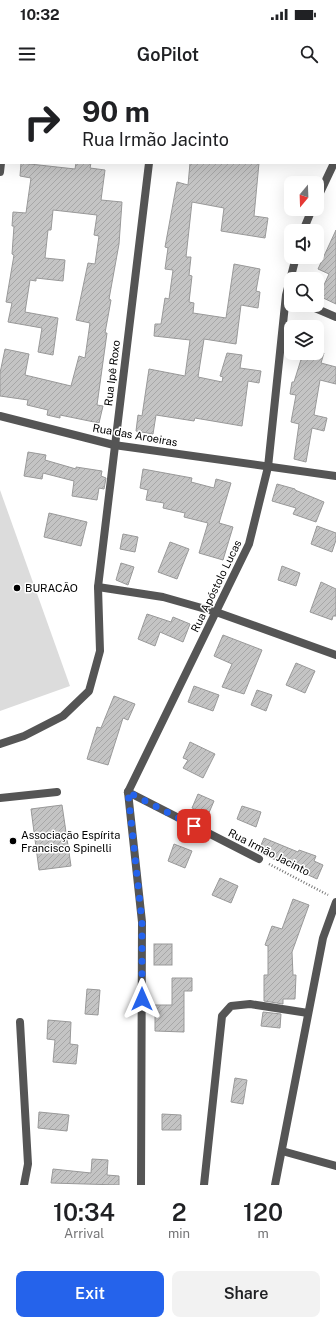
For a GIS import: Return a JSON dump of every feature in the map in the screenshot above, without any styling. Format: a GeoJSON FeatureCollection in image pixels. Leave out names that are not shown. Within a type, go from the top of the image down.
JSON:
{"type":"FeatureCollection","features":[{"type":"Feature","properties":{"kind":"street","name":"Rua Ipê Roxo"},"geometry":{"type":"LineString","coordinates":[[0,744],[24,736],[63,716],[89,691],[100,652],[98,587],[149,164]]}},
{"type":"Feature","properties":{"kind":"street"},"geometry":{"type":"LineString","coordinates":[[324,184],[334,164]]}},
{"type":"Feature","properties":{"kind":"street","name":"Rua Apóstolo Lucas"},"geometry":{"type":"LineString","coordinates":[[128,792],[249,544],[268,467],[287,312]]}},
{"type":"Feature","properties":{"kind":"street"},"geometry":{"type":"LineString","coordinates":[[324,312],[336,317]]}},
{"type":"Feature","properties":{"kind":"street","name":"Rua das Aroeiras"},"geometry":{"type":"LineString","coordinates":[[0,416],[114,445],[336,476]]}},
{"type":"Feature","properties":{"kind":"street"},"geometry":{"type":"LineString","coordinates":[[98,587],[163,597],[216,612],[336,655]]}},
{"type":"Feature","properties":{"kind":"street"},"geometry":{"type":"LineString","coordinates":[[0,798],[57,792]]}},
{"type":"Feature","properties":{"kind":"street"},"geometry":{"type":"LineString","coordinates":[[128,792],[142,922],[142,1185]]}},
{"type":"Feature","properties":{"kind":"street","name":"Rua Irmão Jacinto"},"geometry":{"type":"LineString","coordinates":[[128,792],[259,859]]}},
{"type":"Feature","properties":{"kind":"street"},"geometry":{"type":"LineString","coordinates":[[275,1185],[323,938],[336,902]]}},
{"type":"Feature","properties":{"kind":"street"},"geometry":{"type":"LineString","coordinates":[[204,1185],[222,1016],[231,1006],[250,1004],[308,1013]]}},
{"type":"Feature","properties":{"kind":"street"},"geometry":{"type":"LineString","coordinates":[[20,1022],[28,1164],[24,1185]]}},
{"type":"Feature","properties":{"kind":"street"},"geometry":{"type":"LineString","coordinates":[[282,1151],[336,1166]]}},
{"type":"Feature","properties":{"kind":"path","name":"Rua Irmão Jacinto"},"geometry":{"type":"LineString","coordinates":[[259,859],[329,895]]}},
{"type":"Feature","properties":{"kind":"shaded area","name":"BURACÃO"},"geometry":{"type":"Polygon","coordinates":[[[0,490],[70,686],[0,711],[0,490]]]}},
{"type":"Feature","properties":{"kind":"building"},"geometry":{"type":"Polygon","coordinates":[[[21,164],[75,169],[76,164],[91,164],[90,168],[105,170],[101,200],[122,202],[119,244],[109,299],[111,300],[105,333],[107,333],[97,405],[103,406],[99,423],[60,415],[60,418],[47,415],[48,410],[27,405],[28,400],[0,396],[0,373],[5,349],[29,354],[25,375],[71,386],[79,356],[85,358],[90,323],[76,320],[88,263],[95,264],[99,236],[94,235],[97,215],[53,210],[51,230],[48,230],[45,258],[65,260],[63,281],[36,278],[36,281],[30,280],[25,312],[58,318],[53,355],[38,352],[42,328],[8,322],[12,303],[6,302],[14,255],[12,254],[14,226],[12,226],[13,212],[26,213],[31,178],[20,176],[21,164]]]}},
{"type":"Feature","properties":{"kind":"building"},"geometry":{"type":"Polygon","coordinates":[[[190,164],[259,164],[254,216],[268,218],[265,238],[221,231],[224,208],[192,202],[186,257],[191,257],[189,275],[192,276],[189,302],[194,303],[193,313],[226,318],[234,264],[260,269],[256,291],[260,292],[258,308],[241,305],[236,344],[204,339],[198,377],[222,382],[223,377],[220,376],[227,353],[242,355],[240,368],[261,371],[259,383],[248,381],[242,426],[195,418],[194,421],[156,415],[153,434],[136,431],[138,415],[142,416],[149,369],[185,376],[190,340],[154,336],[155,324],[161,324],[165,298],[169,299],[173,270],[165,269],[168,248],[165,247],[177,182],[188,185],[190,164]]]}},
{"type":"Feature","properties":{"kind":"building"},"geometry":{"type":"Polygon","coordinates":[[[336,230],[336,304],[324,298],[324,285],[329,274],[318,269],[320,264],[324,264],[324,256],[336,230]]]}},
{"type":"Feature","properties":{"kind":"building"},"geometry":{"type":"Polygon","coordinates":[[[301,360],[322,360],[321,363],[336,367],[336,384],[320,380],[314,415],[327,418],[324,431],[312,428],[306,462],[294,459],[299,424],[291,422],[296,395],[290,394],[292,382],[294,382],[301,360]]]}},
{"type":"Feature","properties":{"kind":"building"},"geometry":{"type":"Polygon","coordinates":[[[28,452],[46,455],[45,460],[76,469],[76,467],[102,471],[101,476],[106,478],[104,489],[99,488],[97,500],[72,496],[74,481],[43,473],[42,479],[24,476],[28,452]]]}},
{"type":"Feature","properties":{"kind":"building"},"geometry":{"type":"Polygon","coordinates":[[[143,469],[192,478],[191,482],[214,488],[216,479],[231,483],[219,523],[233,527],[223,560],[199,553],[208,523],[184,517],[185,513],[163,508],[164,503],[146,500],[148,490],[140,488],[143,469]]]}},
{"type":"Feature","properties":{"kind":"building"},"geometry":{"type":"Polygon","coordinates":[[[277,484],[295,489],[324,502],[316,522],[293,514],[296,508],[272,501],[277,484]]]}},
{"type":"Feature","properties":{"kind":"building"},"geometry":{"type":"Polygon","coordinates":[[[49,513],[87,522],[81,546],[44,537],[49,513]]]}},
{"type":"Feature","properties":{"kind":"building"},"geometry":{"type":"Polygon","coordinates":[[[317,526],[336,533],[336,540],[332,552],[311,544],[317,526]]]}},
{"type":"Feature","properties":{"kind":"building"},"geometry":{"type":"Polygon","coordinates":[[[123,534],[138,537],[135,552],[120,549],[123,534]]]}},
{"type":"Feature","properties":{"kind":"building"},"geometry":{"type":"Polygon","coordinates":[[[170,542],[189,549],[177,579],[158,572],[170,542]]]}},
{"type":"Feature","properties":{"kind":"building"},"geometry":{"type":"Polygon","coordinates":[[[121,563],[134,567],[128,585],[116,580],[121,563]]]}},
{"type":"Feature","properties":{"kind":"building"},"geometry":{"type":"Polygon","coordinates":[[[282,566],[300,573],[296,586],[278,580],[282,566]]]}},
{"type":"Feature","properties":{"kind":"building"},"geometry":{"type":"Polygon","coordinates":[[[321,582],[336,589],[336,616],[333,616],[332,620],[310,612],[321,582]]]}},
{"type":"Feature","properties":{"kind":"building"},"geometry":{"type":"Polygon","coordinates":[[[147,614],[171,622],[173,617],[190,624],[183,642],[160,632],[155,646],[138,639],[147,614]]]}},
{"type":"Feature","properties":{"kind":"building"},"geometry":{"type":"Polygon","coordinates":[[[223,635],[262,650],[244,694],[222,687],[232,664],[214,656],[223,635]]]}},
{"type":"Feature","properties":{"kind":"building"},"geometry":{"type":"Polygon","coordinates":[[[296,663],[315,671],[305,693],[286,685],[296,663]]]}},
{"type":"Feature","properties":{"kind":"building"},"geometry":{"type":"Polygon","coordinates":[[[194,686],[219,695],[213,711],[188,702],[194,686]]]}},
{"type":"Feature","properties":{"kind":"building"},"geometry":{"type":"Polygon","coordinates":[[[257,690],[272,695],[266,711],[251,705],[257,690]]]}},
{"type":"Feature","properties":{"kind":"building"},"geometry":{"type":"Polygon","coordinates":[[[114,696],[135,704],[128,720],[123,718],[108,765],[87,759],[97,727],[101,728],[114,696]]]}},
{"type":"Feature","properties":{"kind":"building"},"geometry":{"type":"Polygon","coordinates":[[[190,742],[215,754],[203,778],[183,768],[188,760],[183,758],[190,742]]]}},
{"type":"Feature","properties":{"kind":"building"},"geometry":{"type":"Polygon","coordinates":[[[198,794],[214,801],[208,815],[192,808],[198,794]]]}},
{"type":"Feature","properties":{"kind":"building"},"geometry":{"type":"Polygon","coordinates":[[[62,805],[71,866],[39,870],[31,809],[62,805]]]}},
{"type":"Feature","properties":{"kind":"building"},"geometry":{"type":"Polygon","coordinates":[[[242,806],[261,812],[256,827],[237,819],[242,806]]]}},
{"type":"Feature","properties":{"kind":"building"},"geometry":{"type":"Polygon","coordinates":[[[264,838],[298,852],[299,850],[316,856],[314,861],[323,865],[317,879],[258,852],[264,838]]]}},
{"type":"Feature","properties":{"kind":"building"},"geometry":{"type":"Polygon","coordinates":[[[174,844],[192,851],[185,868],[168,861],[174,844]]]}},
{"type":"Feature","properties":{"kind":"building"},"geometry":{"type":"Polygon","coordinates":[[[220,878],[238,886],[231,903],[212,895],[220,878]]]}},
{"type":"Feature","properties":{"kind":"building"},"geometry":{"type":"Polygon","coordinates":[[[293,899],[309,905],[292,952],[293,975],[296,975],[295,999],[283,999],[283,1004],[264,1001],[264,975],[268,975],[268,946],[265,945],[272,926],[282,929],[293,899]]]}},
{"type":"Feature","properties":{"kind":"building"},"geometry":{"type":"Polygon","coordinates":[[[154,944],[172,944],[172,965],[154,965],[154,944]]]}},
{"type":"Feature","properties":{"kind":"building"},"geometry":{"type":"Polygon","coordinates":[[[172,978],[192,978],[192,991],[184,991],[184,1032],[155,1031],[155,1005],[172,1005],[172,978]]]}},
{"type":"Feature","properties":{"kind":"building"},"geometry":{"type":"Polygon","coordinates":[[[87,989],[100,990],[98,1015],[85,1014],[87,989]]]}},
{"type":"Feature","properties":{"kind":"building"},"geometry":{"type":"Polygon","coordinates":[[[263,1012],[281,1014],[280,1028],[261,1026],[263,1012]]]}},
{"type":"Feature","properties":{"kind":"building"},"geometry":{"type":"Polygon","coordinates":[[[48,1020],[71,1022],[70,1044],[78,1045],[76,1064],[53,1062],[55,1040],[47,1039],[48,1020]]]}},
{"type":"Feature","properties":{"kind":"building"},"geometry":{"type":"Polygon","coordinates":[[[235,1078],[247,1080],[243,1104],[231,1102],[235,1078]]]}},
{"type":"Feature","properties":{"kind":"building"},"geometry":{"type":"Polygon","coordinates":[[[39,1112],[69,1115],[67,1131],[38,1128],[39,1112]]]}},
{"type":"Feature","properties":{"kind":"building"},"geometry":{"type":"Polygon","coordinates":[[[162,1114],[181,1115],[181,1130],[162,1130],[162,1114]]]}},
{"type":"Feature","properties":{"kind":"building"},"geometry":{"type":"Polygon","coordinates":[[[92,1159],[108,1160],[107,1175],[119,1176],[119,1185],[51,1183],[53,1169],[91,1173],[92,1159]]]}},
{"type":"Feature","properties":{"kind":"place","name":"BURACÃO"},"geometry":{"type":"Point","coordinates":[17,588]}},
{"type":"Feature","properties":{"kind":"place","name":"Associação Espírita Francisco Spinelli"},"geometry":{"type":"Point","coordinates":[13,841]}},
{"type":"Feature","properties":{"kind":"route"},"geometry":{"type":"LineString","coordinates":[[142,999],[142,922],[128,792],[194,826]]}}]}
